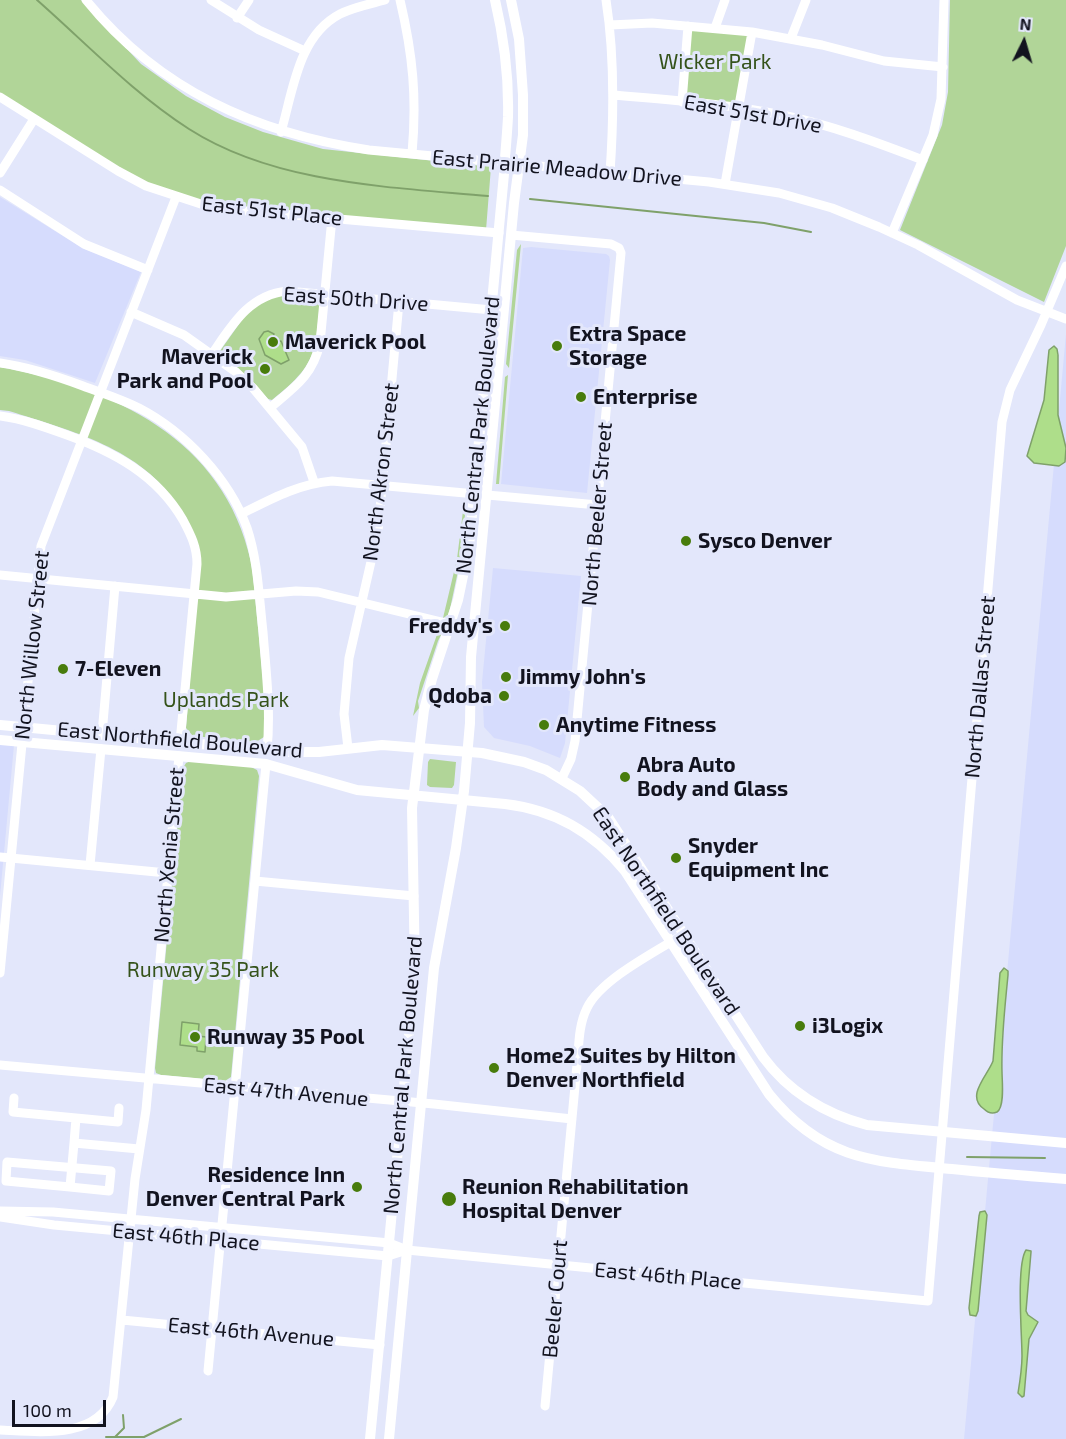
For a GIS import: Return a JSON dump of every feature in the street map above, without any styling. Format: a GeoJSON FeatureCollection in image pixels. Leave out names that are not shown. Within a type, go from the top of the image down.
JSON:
{"type":"FeatureCollection","features":[{"type":"Feature","properties":{"kind":"main road","name":"North Central Park Boulevard"},"geometry":{"type":"LineString","coordinates":[[370,1439],[415,964],[411,830],[414,795],[427,696],[450,624],[467,558],[499,233],[508,116],[506,69],[495,0]]}},
{"type":"Feature","properties":{"kind":"main road","name":"North Central Park Boulevard"},"geometry":{"type":"LineString","coordinates":[[389,1439],[436,951],[456,848],[467,752],[471,657],[523,135],[523,82],[519,39],[511,0]]}},
{"type":"Feature","properties":{"kind":"main road","name":"East Northfield Boulevard"},"geometry":{"type":"LineString","coordinates":[[0,725],[302,753],[375,745],[420,747],[524,762],[562,778],[586,795],[608,817],[763,1056],[796,1092],[827,1111],[857,1122],[879,1127],[943,1133]]}},
{"type":"Feature","properties":{"kind":"main road","name":"East Northfield Boulevard"},"geometry":{"type":"LineString","coordinates":[[0,740],[266,764],[348,788],[511,805],[561,818],[583,831],[607,850],[625,871],[770,1094],[794,1120],[822,1141],[844,1152],[893,1164],[940,1168]]}},
{"type":"Feature","properties":{"kind":"main road"},"geometry":{"type":"LineString","coordinates":[[943,1133],[1066,1143]]}},
{"type":"Feature","properties":{"kind":"main road"},"geometry":{"type":"LineString","coordinates":[[940,1168],[1066,1179]]}},
{"type":"Feature","properties":{"kind":"main road"},"geometry":{"type":"LineString","coordinates":[[380,1345],[389,1349],[397,1359]]}},
{"type":"Feature","properties":{"kind":"street","name":"East Prairie Meadow Drive"},"geometry":{"type":"LineString","coordinates":[[86,0],[135,52],[187,90],[230,112],[281,132],[336,145],[412,154],[725,184],[809,201],[892,232],[1010,296],[1066,320]]}},
{"type":"Feature","properties":{"kind":"street"},"geometry":{"type":"LineString","coordinates":[[211,0],[259,30],[305,51]]}},
{"type":"Feature","properties":{"kind":"street"},"geometry":{"type":"LineString","coordinates":[[237,18],[249,0]]}},
{"type":"Feature","properties":{"kind":"street"},"geometry":{"type":"LineString","coordinates":[[281,132],[305,51],[319,29],[340,15],[385,0]]}},
{"type":"Feature","properties":{"kind":"street"},"geometry":{"type":"LineString","coordinates":[[400,0],[413,70],[415,103],[412,154]]}},
{"type":"Feature","properties":{"kind":"street"},"geometry":{"type":"LineString","coordinates":[[606,0],[610,25],[613,95],[610,172]]}},
{"type":"Feature","properties":{"kind":"street"},"geometry":{"type":"LineString","coordinates":[[715,28],[725,0]]}},
{"type":"Feature","properties":{"kind":"street"},"geometry":{"type":"LineString","coordinates":[[791,38],[806,0]]}},
{"type":"Feature","properties":{"kind":"street"},"geometry":{"type":"LineString","coordinates":[[892,232],[933,135],[941,99],[944,0]]}},
{"type":"Feature","properties":{"kind":"street"},"geometry":{"type":"LineString","coordinates":[[610,25],[652,23],[752,32],[791,38],[884,61],[943,67]]}},
{"type":"Feature","properties":{"kind":"street"},"geometry":{"type":"LineString","coordinates":[[682,102],[688,26]]}},
{"type":"Feature","properties":{"kind":"street"},"geometry":{"type":"LineString","coordinates":[[725,184],[752,32]]}},
{"type":"Feature","properties":{"kind":"street","name":"East 51st Drive"},"geometry":{"type":"LineString","coordinates":[[613,95],[739,108],[787,116],[868,139],[922,160]]}},
{"type":"Feature","properties":{"kind":"street","name":"East 51st Place"},"geometry":{"type":"LineString","coordinates":[[0,97],[146,186],[213,208],[499,233]]}},
{"type":"Feature","properties":{"kind":"street"},"geometry":{"type":"LineString","coordinates":[[0,173],[34,119]]}},
{"type":"Feature","properties":{"kind":"street"},"geometry":{"type":"LineString","coordinates":[[0,190],[84,244],[148,270]]}},
{"type":"Feature","properties":{"kind":"street","name":"North Willow Street"},"geometry":{"type":"LineString","coordinates":[[0,973],[22,727],[42,540],[176,197]]}},
{"type":"Feature","properties":{"kind":"street"},"geometry":{"type":"LineString","coordinates":[[271,407],[302,380],[314,363],[321,343],[332,218]]}},
{"type":"Feature","properties":{"kind":"street","name":"North Beeler Street"},"geometry":{"type":"LineString","coordinates":[[512,235],[611,244],[619,248],[621,256],[575,741],[571,759],[562,778]]}},
{"type":"Feature","properties":{"kind":"street","name":"North Dallas Street"},"geometry":{"type":"LineString","coordinates":[[943,1133],[1002,422],[1010,390],[1047,313],[1066,266]]}},
{"type":"Feature","properties":{"kind":"street","name":"East 50th Drive"},"geometry":{"type":"LineString","coordinates":[[212,354],[237,318],[258,299],[269,294],[287,291],[492,310]]}},
{"type":"Feature","properties":{"kind":"street","name":"North Akron Street"},"geometry":{"type":"LineString","coordinates":[[348,748],[344,714],[349,658],[376,539],[399,302]]}},
{"type":"Feature","properties":{"kind":"street"},"geometry":{"type":"LineString","coordinates":[[131,312],[184,335],[236,372],[271,407],[302,447],[314,482]]}},
{"type":"Feature","properties":{"kind":"street"},"geometry":{"type":"LineString","coordinates":[[0,363],[49,374],[138,408],[159,420],[200,455],[217,476],[241,514],[257,572],[270,709],[267,750]]}},
{"type":"Feature","properties":{"kind":"street","name":"North Xenia Street"},"geometry":{"type":"LineString","coordinates":[[0,416],[31,422],[106,450],[134,466],[151,480],[175,508],[195,547],[197,561],[180,742]]}},
{"type":"Feature","properties":{"kind":"street"},"geometry":{"type":"LineString","coordinates":[[241,514],[281,494],[314,482],[352,482],[598,505]]}},
{"type":"Feature","properties":{"kind":"street"},"geometry":{"type":"LineString","coordinates":[[0,575],[226,597],[296,591],[318,592],[450,624]]}},
{"type":"Feature","properties":{"kind":"street"},"geometry":{"type":"LineString","coordinates":[[102,734],[116,586]]}},
{"type":"Feature","properties":{"kind":"street"},"geometry":{"type":"LineString","coordinates":[[90,865],[101,749]]}},
{"type":"Feature","properties":{"kind":"street","name":"North Xenia Street"},"geometry":{"type":"LineString","coordinates":[[0,1430],[75,1432],[88,1428],[103,1417],[114,1393],[148,1079],[179,756]]}},
{"type":"Feature","properties":{"kind":"street"},"geometry":{"type":"LineString","coordinates":[[208,1371],[266,764]]}},
{"type":"Feature","properties":{"kind":"street"},"geometry":{"type":"LineString","coordinates":[[0,857],[167,873]]}},
{"type":"Feature","properties":{"kind":"street"},"geometry":{"type":"LineString","coordinates":[[255,880],[414,896]]}},
{"type":"Feature","properties":{"kind":"street","name":"Beeler Court"},"geometry":{"type":"LineString","coordinates":[[545,1406],[581,1025],[587,1007],[605,985],[684,934]]}},
{"type":"Feature","properties":{"kind":"street","name":"East 47th Avenue"},"geometry":{"type":"LineString","coordinates":[[0,1065],[572,1119]]}},
{"type":"Feature","properties":{"kind":"street"},"geometry":{"type":"LineString","coordinates":[[14,1098],[13,1112],[118,1122],[119,1107]]}},
{"type":"Feature","properties":{"kind":"street"},"geometry":{"type":"LineString","coordinates":[[70,1187],[76,1118]]}},
{"type":"Feature","properties":{"kind":"street"},"geometry":{"type":"LineString","coordinates":[[940,1168],[943,1133]]}},
{"type":"Feature","properties":{"kind":"street"},"geometry":{"type":"LineString","coordinates":[[74,1143],[139,1149]]}},
{"type":"Feature","properties":{"kind":"street"},"geometry":{"type":"LineString","coordinates":[[7,1161],[111,1171],[109,1191],[70,1187],[6,1181],[7,1161]]}},
{"type":"Feature","properties":{"kind":"street","name":"East 46th Place"},"geometry":{"type":"LineString","coordinates":[[0,1211],[53,1212],[389,1243],[407,1250],[928,1301],[940,1168]]}},
{"type":"Feature","properties":{"kind":"street","name":"East 46th Place"},"geometry":{"type":"LineString","coordinates":[[0,1217],[130,1232],[388,1256],[407,1250]]}},
{"type":"Feature","properties":{"kind":"street","name":"East 46th Avenue"},"geometry":{"type":"LineString","coordinates":[[122,1320],[380,1345]]}},
{"type":"Feature","properties":{"kind":"shaded area"},"geometry":{"type":"Polygon","coordinates":[[[0,197],[84,249],[141,272],[95,383],[25,360],[0,356],[0,197]]]}},
{"type":"Feature","properties":{"kind":"shaded area"},"geometry":{"type":"Polygon","coordinates":[[[523,248],[606,254],[610,260],[587,493],[501,484],[523,248]]]}},
{"type":"Feature","properties":{"kind":"shaded area","name":"Maverick Pool"},"geometry":{"type":"Polygon","coordinates":[[[264,332],[274,334],[270,344],[281,341],[289,360],[281,364],[265,355],[259,339],[264,332]]]}},
{"type":"Feature","properties":{"kind":"shaded area"},"geometry":{"type":"Polygon","coordinates":[[[1066,334],[1066,1439],[964,1439],[1066,334]]]}},
{"type":"Feature","properties":{"kind":"shaded area"},"geometry":{"type":"Polygon","coordinates":[[[1054,346],[1058,355],[1058,415],[1066,448],[1065,462],[1059,466],[1034,463],[1027,456],[1044,400],[1049,350],[1054,346]]]}},
{"type":"Feature","properties":{"kind":"shaded area"},"geometry":{"type":"Polygon","coordinates":[[[493,568],[581,576],[565,743],[560,758],[530,746],[494,738],[484,727],[482,682],[493,568]]]}},
{"type":"Feature","properties":{"kind":"shaded area"},"geometry":{"type":"Polygon","coordinates":[[[0,744],[14,745],[0,896],[0,744]]]}},
{"type":"Feature","properties":{"kind":"shaded area"},"geometry":{"type":"Polygon","coordinates":[[[1004,968],[1008,971],[1008,975],[1003,1035],[1002,1099],[1000,1109],[991,1113],[979,1104],[977,1092],[993,1061],[1000,973],[1004,968]]]}},
{"type":"Feature","properties":{"kind":"shaded area","name":"Runway 35 Pool"},"geometry":{"type":"Polygon","coordinates":[[[182,1022],[199,1024],[198,1036],[206,1037],[205,1052],[197,1051],[197,1047],[180,1045],[182,1022]]]}},
{"type":"Feature","properties":{"kind":"shaded area"},"geometry":{"type":"Polygon","coordinates":[[[985,1211],[987,1215],[976,1316],[970,1315],[969,1308],[979,1216],[980,1212],[985,1211]]]}},
{"type":"Feature","properties":{"kind":"shaded area"},"geometry":{"type":"Polygon","coordinates":[[[1026,1250],[1031,1252],[1026,1311],[1038,1322],[1029,1339],[1024,1396],[1022,1397],[1018,1393],[1022,1361],[1020,1285],[1026,1250]]]}},
{"type":"Feature","properties":{"kind":"green space"},"geometry":{"type":"Polygon","coordinates":[[[0,0],[81,0],[141,64],[186,96],[225,117],[263,132],[323,149],[491,167],[486,230],[212,206],[178,196],[125,173],[0,94],[0,0]]]}},
{"type":"Feature","properties":{"kind":"green space"},"geometry":{"type":"Polygon","coordinates":[[[950,0],[1066,0],[1066,246],[1044,302],[900,230],[942,125],[948,92],[950,0]]]}},
{"type":"Feature","properties":{"kind":"green space","name":"Wicker Park"},"geometry":{"type":"Polygon","coordinates":[[[690,28],[750,33],[736,103],[682,98],[690,28]]]}},
{"type":"Feature","properties":{"kind":"green space"},"geometry":{"type":"Polygon","coordinates":[[[521,244],[509,368],[506,364],[517,250],[521,244]]]}},
{"type":"Feature","properties":{"kind":"green space"},"geometry":{"type":"Polygon","coordinates":[[[278,295],[316,297],[320,301],[317,334],[311,358],[297,377],[272,400],[268,399],[250,379],[221,356],[220,351],[253,307],[278,295]]]}},
{"type":"Feature","properties":{"kind":"green space","name":"Uplands Park"},"geometry":{"type":"Polygon","coordinates":[[[0,367],[42,376],[122,405],[158,426],[190,451],[216,482],[237,519],[251,562],[266,712],[264,737],[256,742],[193,736],[186,728],[200,558],[192,531],[179,507],[145,470],[103,444],[57,426],[0,410],[0,367]]]}},
{"type":"Feature","properties":{"kind":"green space"},"geometry":{"type":"Polygon","coordinates":[[[508,375],[499,484],[496,484],[505,377],[508,375]]]}},
{"type":"Feature","properties":{"kind":"green space"},"geometry":{"type":"Polygon","coordinates":[[[464,503],[466,504],[461,557],[450,609],[448,615],[443,618],[457,559],[464,503]]]}},
{"type":"Feature","properties":{"kind":"green space"},"geometry":{"type":"Polygon","coordinates":[[[440,626],[442,633],[418,701],[419,708],[413,716],[420,683],[440,626]]]}},
{"type":"Feature","properties":{"kind":"green space"},"geometry":{"type":"Polygon","coordinates":[[[430,759],[456,762],[452,788],[427,785],[430,759]]]}},
{"type":"Feature","properties":{"kind":"green space","name":"Runway 35 Park"},"geometry":{"type":"Polygon","coordinates":[[[191,761],[251,767],[257,770],[259,776],[231,1077],[225,1081],[161,1075],[156,1073],[155,1068],[183,768],[191,761]]]}},
{"type":"Feature","properties":{"kind":"waterway"},"geometry":{"type":"LineString","coordinates":[[37,0],[149,100],[189,129],[223,147],[258,161],[334,180],[488,196]]}},
{"type":"Feature","properties":{"kind":"waterway"},"geometry":{"type":"LineString","coordinates":[[530,199],[764,223],[811,232]]}},
{"type":"Feature","properties":{"kind":"waterway"},"geometry":{"type":"LineString","coordinates":[[967,1157],[1045,1158]]}},
{"type":"Feature","properties":{"kind":"waterway"},"geometry":{"type":"LineString","coordinates":[[115,1437],[124,1428],[123,1415]]}},
{"type":"Feature","properties":{"kind":"waterway"},"geometry":{"type":"LineString","coordinates":[[106,1437],[144,1437],[181,1419]]}},
{"type":"Feature","properties":{"kind":"place","name":"Maverick Pool"},"geometry":{"type":"Point","coordinates":[273,342]}},
{"type":"Feature","properties":{"kind":"place","name":"Extra Space Storage"},"geometry":{"type":"Point","coordinates":[557,346]}},
{"type":"Feature","properties":{"kind":"place","name":"Maverick Park and Pool"},"geometry":{"type":"Point","coordinates":[265,369]}},
{"type":"Feature","properties":{"kind":"place","name":"Enterprise"},"geometry":{"type":"Point","coordinates":[581,397]}},
{"type":"Feature","properties":{"kind":"place","name":"Sysco Denver"},"geometry":{"type":"Point","coordinates":[686,541]}},
{"type":"Feature","properties":{"kind":"place","name":"Freddy's"},"geometry":{"type":"Point","coordinates":[505,626]}},
{"type":"Feature","properties":{"kind":"place","name":"7-Eleven"},"geometry":{"type":"Point","coordinates":[63,669]}},
{"type":"Feature","properties":{"kind":"place","name":"Jimmy John's"},"geometry":{"type":"Point","coordinates":[506,677]}},
{"type":"Feature","properties":{"kind":"place","name":"Qdoba"},"geometry":{"type":"Point","coordinates":[504,696]}},
{"type":"Feature","properties":{"kind":"place","name":"Anytime Fitness"},"geometry":{"type":"Point","coordinates":[544,725]}},
{"type":"Feature","properties":{"kind":"place","name":"Abra Auto Body and Glass"},"geometry":{"type":"Point","coordinates":[625,777]}},
{"type":"Feature","properties":{"kind":"place","name":"Snyder Equipment Inc"},"geometry":{"type":"Point","coordinates":[676,858]}},
{"type":"Feature","properties":{"kind":"place","name":"i3Logix"},"geometry":{"type":"Point","coordinates":[800,1026]}},
{"type":"Feature","properties":{"kind":"place","name":"Runway 35 Pool"},"geometry":{"type":"Point","coordinates":[195,1037]}},
{"type":"Feature","properties":{"kind":"place","name":"Home2 Suites by Hilton Denver Northfield"},"geometry":{"type":"Point","coordinates":[494,1068]}},
{"type":"Feature","properties":{"kind":"place","name":"Residence Inn Denver Central Park"},"geometry":{"type":"Point","coordinates":[357,1187]}},
{"type":"Feature","properties":{"kind":"place","name":"Reunion Rehabilitation Hospital Denver"},"geometry":{"type":"Point","coordinates":[449,1199]}}]}
